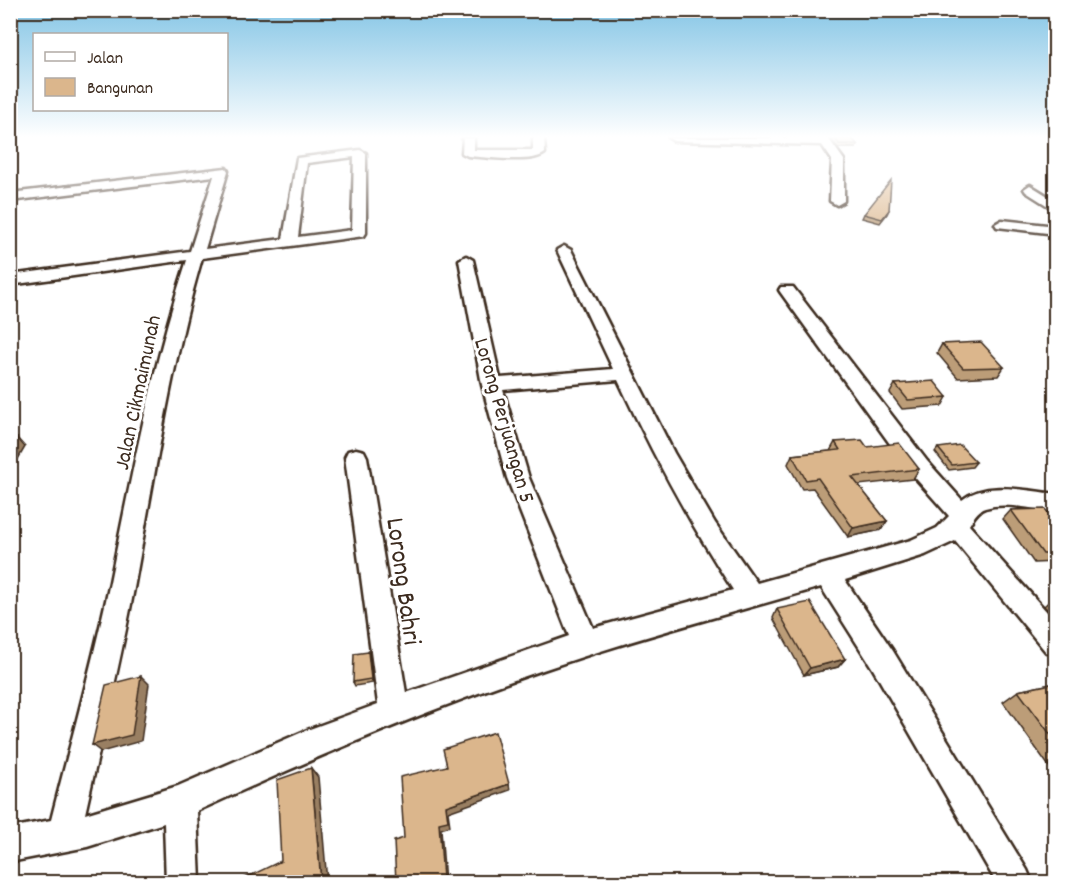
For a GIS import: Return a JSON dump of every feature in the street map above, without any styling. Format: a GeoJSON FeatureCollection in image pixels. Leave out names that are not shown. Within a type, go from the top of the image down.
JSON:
{"type":"FeatureCollection","features":[{"type":"Feature","properties":{"kind":"street","name":"Jalan Cikmaimunah"},"geometry":{"type":"LineString","coordinates":[[10,197],[151,180]]}},
{"type":"Feature","properties":{"kind":"street","name":"Jalan Cikmaimunah"},"geometry":{"type":"LineString","coordinates":[[64,835],[122,585],[142,475],[174,325],[219,180]]}},
{"type":"Feature","properties":{"kind":"street"},"geometry":{"type":"LineString","coordinates":[[290,242],[298,180]]}},
{"type":"Feature","properties":{"kind":"street"},"geometry":{"type":"LineString","coordinates":[[10,280],[359,233],[360,180]]}},
{"type":"Feature","properties":{"kind":"street"},"geometry":{"type":"LineString","coordinates":[[837,201],[838,180]]}},
{"type":"Feature","properties":{"kind":"street"},"geometry":{"type":"LineString","coordinates":[[1030,189],[1056,207]]}},
{"type":"Feature","properties":{"kind":"street"},"geometry":{"type":"LineString","coordinates":[[1002,224],[1056,230]]}},
{"type":"Feature","properties":{"kind":"street"},"geometry":{"type":"LineString","coordinates":[[564,250],[664,455],[707,530],[752,597]]}},
{"type":"Feature","properties":{"kind":"street","name":"Lorong Perjuangan 5"},"geometry":{"type":"LineString","coordinates":[[465,260],[492,385],[518,478],[586,643]]}},
{"type":"Feature","properties":{"kind":"street"},"geometry":{"type":"LineString","coordinates":[[787,290],[959,520],[1056,644]]}},
{"type":"Feature","properties":{"kind":"street"},"geometry":{"type":"LineString","coordinates":[[492,385],[623,374]]}},
{"type":"Feature","properties":{"kind":"street","name":"Lorong Bahri"},"geometry":{"type":"LineString","coordinates":[[357,457],[394,713]]}},
{"type":"Feature","properties":{"kind":"street"},"geometry":{"type":"LineString","coordinates":[[10,845],[64,835],[180,802],[307,745],[586,643],[752,597],[929,544],[959,520],[975,502],[983,500],[1056,503]]}},
{"type":"Feature","properties":{"kind":"street"},"geometry":{"type":"LineString","coordinates":[[826,574],[884,660],[1015,882]]}},
{"type":"Feature","properties":{"kind":"street"},"geometry":{"type":"LineString","coordinates":[[180,802],[183,882]]}},
{"type":"Feature","properties":{"kind":"building"},"geometry":{"type":"Polygon","coordinates":[[[891,180],[889,210],[882,219],[864,214],[891,180]]]}},
{"type":"Feature","properties":{"kind":"building"},"geometry":{"type":"Polygon","coordinates":[[[981,342],[1004,367],[963,368],[942,344],[981,342]]]}},
{"type":"Feature","properties":{"kind":"building"},"geometry":{"type":"Polygon","coordinates":[[[934,381],[947,397],[908,400],[895,384],[934,381]]]}},
{"type":"Feature","properties":{"kind":"building"},"geometry":{"type":"Polygon","coordinates":[[[17,438],[10,449],[10,439],[17,438]]]}},
{"type":"Feature","properties":{"kind":"building"},"geometry":{"type":"Polygon","coordinates":[[[862,440],[867,447],[899,443],[919,469],[852,477],[887,521],[853,528],[818,478],[806,480],[792,455],[840,450],[835,442],[862,440]]]}},
{"type":"Feature","properties":{"kind":"building"},"geometry":{"type":"Polygon","coordinates":[[[960,445],[976,462],[952,465],[938,448],[960,445]]]}},
{"type":"Feature","properties":{"kind":"building"},"geometry":{"type":"Polygon","coordinates":[[[1045,509],[1056,522],[1056,554],[1043,554],[1011,510],[1045,509]]]}},
{"type":"Feature","properties":{"kind":"building"},"geometry":{"type":"Polygon","coordinates":[[[810,602],[845,659],[810,668],[777,609],[810,602]]]}},
{"type":"Feature","properties":{"kind":"building"},"geometry":{"type":"Polygon","coordinates":[[[368,652],[371,679],[353,682],[354,654],[368,652]]]}},
{"type":"Feature","properties":{"kind":"building"},"geometry":{"type":"Polygon","coordinates":[[[141,676],[132,735],[92,745],[106,685],[141,676]]]}},
{"type":"Feature","properties":{"kind":"building"},"geometry":{"type":"Polygon","coordinates":[[[1056,683],[1056,742],[1018,691],[1056,683]]]}},
{"type":"Feature","properties":{"kind":"building"},"geometry":{"type":"Polygon","coordinates":[[[495,732],[509,784],[446,806],[448,821],[439,823],[443,879],[429,882],[396,882],[394,841],[404,838],[400,777],[447,766],[443,749],[495,732]]]}},
{"type":"Feature","properties":{"kind":"building"},"geometry":{"type":"Polygon","coordinates":[[[311,768],[321,882],[237,882],[281,861],[277,780],[311,768]]]}}]}
